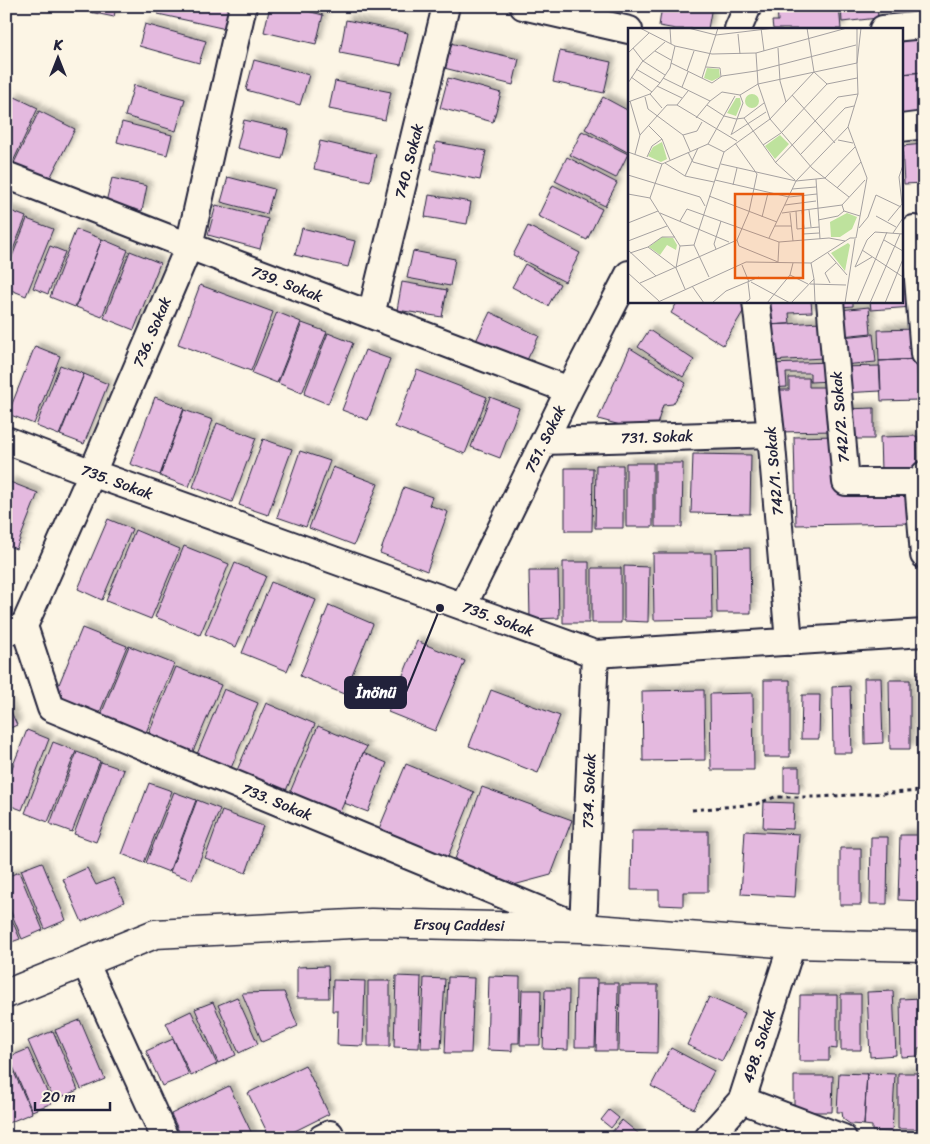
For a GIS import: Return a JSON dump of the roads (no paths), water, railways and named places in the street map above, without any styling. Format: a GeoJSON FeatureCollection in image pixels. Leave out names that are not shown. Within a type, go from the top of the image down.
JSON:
{"type":"FeatureCollection","features":[{"type":"Feature","properties":{"kind":"main road","name":"Ersoy Caddesi"},"geometry":{"type":"LineString","coordinates":[[6,994],[155,934],[370,923],[583,928],[792,944],[924,947]]}},
{"type":"Feature","properties":{"kind":"street","name":"736. Sokak"},"geometry":{"type":"LineString","coordinates":[[15,629],[92,473],[189,246],[243,6]]}},
{"type":"Feature","properties":{"kind":"street","name":"740. Sokak"},"geometry":{"type":"LineString","coordinates":[[371,315],[446,6]]}},
{"type":"Feature","properties":{"kind":"street"},"geometry":{"type":"LineString","coordinates":[[523,6],[628,30]]}},
{"type":"Feature","properties":{"kind":"street"},"geometry":{"type":"LineString","coordinates":[[738,28],[748,6]]}},
{"type":"Feature","properties":{"kind":"street"},"geometry":{"type":"LineString","coordinates":[[893,28],[924,25]]}},
{"type":"Feature","properties":{"kind":"street"},"geometry":{"type":"LineString","coordinates":[[902,128],[924,125]]}},
{"type":"Feature","properties":{"kind":"street","name":"739. Sokak"},"geometry":{"type":"LineString","coordinates":[[6,175],[568,390]]}},
{"type":"Feature","properties":{"kind":"street"},"geometry":{"type":"LineString","coordinates":[[913,230],[924,354]]}},
{"type":"Feature","properties":{"kind":"street","name":"751. Sokak"},"geometry":{"type":"LineString","coordinates":[[463,606],[568,390],[628,276]]}},
{"type":"Feature","properties":{"kind":"street","name":"742/1. Sokak"},"geometry":{"type":"LineString","coordinates":[[756,302],[771,434],[789,642]]}},
{"type":"Feature","properties":{"kind":"street","name":"742/2. Sokak"},"geometry":{"type":"LineString","coordinates":[[830,302],[846,482],[921,478]]}},
{"type":"Feature","properties":{"kind":"street","name":"731. Sokak"},"geometry":{"type":"LineString","coordinates":[[544,441],[771,434]]}},
{"type":"Feature","properties":{"kind":"street","name":"735. Sokak"},"geometry":{"type":"LineString","coordinates":[[6,440],[92,473],[595,654],[924,633]]}},
{"type":"Feature","properties":{"kind":"street"},"geometry":{"type":"LineString","coordinates":[[921,478],[924,555]]}},
{"type":"Feature","properties":{"kind":"street","name":"733. Sokak"},"geometry":{"type":"LineString","coordinates":[[15,629],[51,708],[583,928]]}},
{"type":"Feature","properties":{"kind":"street","name":"734. Sokak"},"geometry":{"type":"LineString","coordinates":[[583,928],[595,654]]}},
{"type":"Feature","properties":{"kind":"street","name":"498. Sokak"},"geometry":{"type":"LineString","coordinates":[[708,1138],[742,1100],[792,944]]}},
{"type":"Feature","properties":{"kind":"street"},"geometry":{"type":"LineString","coordinates":[[86,962],[165,1138]]}},
{"type":"Feature","properties":{"kind":"street"},"geometry":{"type":"LineString","coordinates":[[742,1100],[843,1138]]}},
{"type":"Feature","properties":{"kind":"place","name":"İnönü"},"geometry":{"type":"Point","coordinates":[440,608]}}]}
